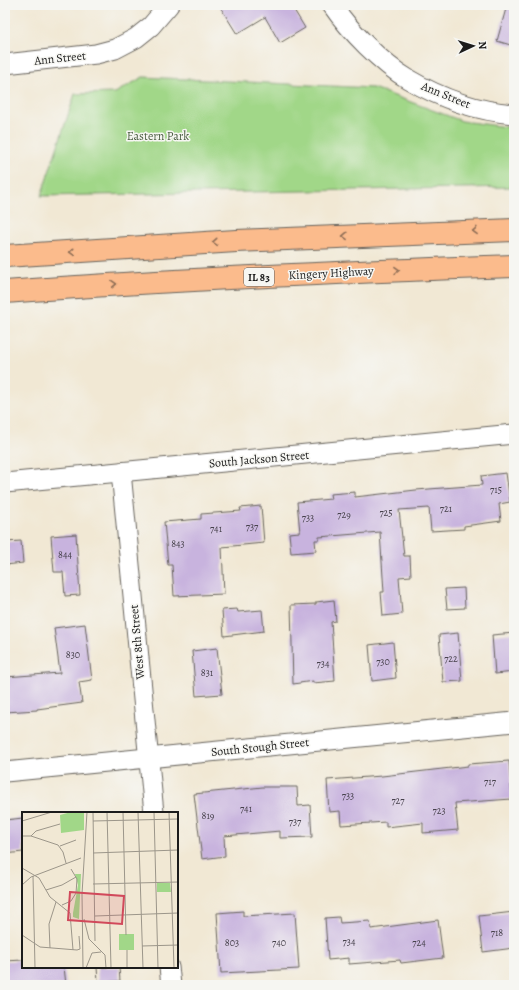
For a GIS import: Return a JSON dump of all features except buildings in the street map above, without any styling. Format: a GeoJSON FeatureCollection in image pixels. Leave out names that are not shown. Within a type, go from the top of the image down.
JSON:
{"type":"FeatureCollection","features":[{"type":"Feature","properties":{"kind":"highway"},"geometry":{"type":"LineString","coordinates":[[5,256],[236,241],[514,230]]}},
{"type":"Feature","properties":{"kind":"highway","name":"Kingery Highway"},"geometry":{"type":"LineString","coordinates":[[5,292],[385,270],[514,266]]}},
{"type":"Feature","properties":{"kind":"highway"},"geometry":{"type":"LineString","coordinates":[[5,306],[91,286]]}},
{"type":"Feature","properties":{"kind":"street","name":"Ann Street"},"geometry":{"type":"LineString","coordinates":[[5,64],[96,54],[115,49],[136,38],[151,26],[169,5]]}},
{"type":"Feature","properties":{"kind":"street","name":"Ann Street"},"geometry":{"type":"LineString","coordinates":[[332,5],[359,38],[384,61],[406,78],[449,99],[472,107],[514,114]]}},
{"type":"Feature","properties":{"kind":"street","name":"South Jackson Street"},"geometry":{"type":"LineString","coordinates":[[5,483],[514,434]]}},
{"type":"Feature","properties":{"kind":"street","name":"West 8th Street"},"geometry":{"type":"LineString","coordinates":[[122,472],[154,812]]}},
{"type":"Feature","properties":{"kind":"street","name":"South Stough Street"},"geometry":{"type":"LineString","coordinates":[[5,772],[514,722]]}},
{"type":"Feature","properties":{"kind":"street"},"geometry":{"type":"LineString","coordinates":[[169,968],[171,985]]}},
{"type":"Feature","properties":{"kind":"green space","name":"Eastern Park"},"geometry":{"type":"Polygon","coordinates":[[[143,77],[373,88],[462,121],[514,128],[514,187],[41,196],[75,94],[115,93],[143,77]]]}}]}
